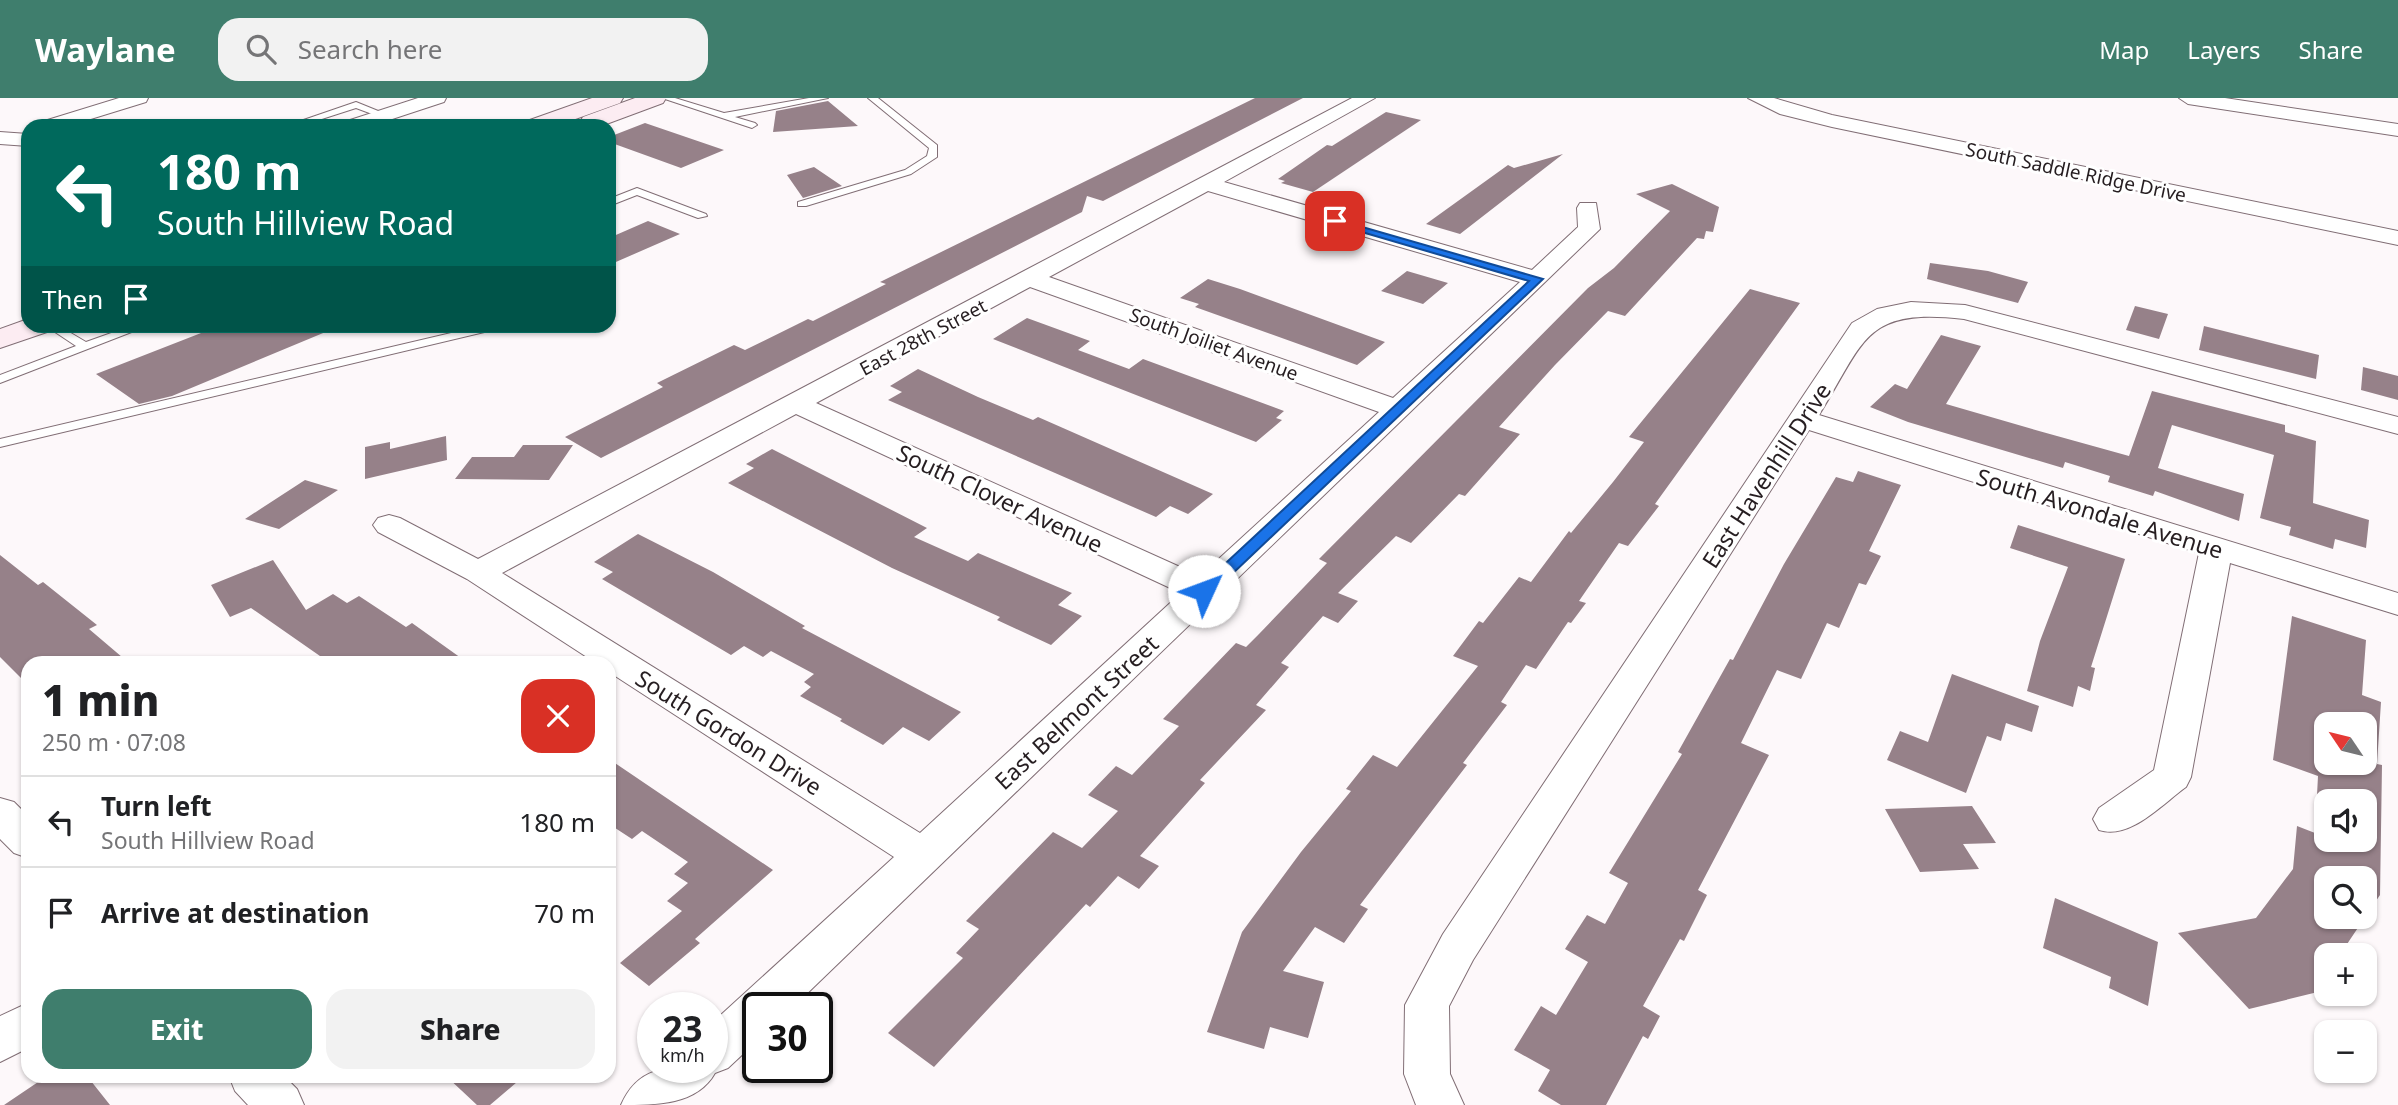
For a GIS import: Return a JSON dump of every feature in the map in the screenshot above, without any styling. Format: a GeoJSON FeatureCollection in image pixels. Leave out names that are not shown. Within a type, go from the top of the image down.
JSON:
{"type":"FeatureCollection","features":[{"type":"Feature","properties":{"kind":"main road"},"geometry":{"type":"LineString","coordinates":[[554,119],[612,98]]}},
{"type":"Feature","properties":{"kind":"main road"},"geometry":{"type":"LineString","coordinates":[[598,119],[655,98]]}},
{"type":"Feature","properties":{"kind":"main road"},"geometry":{"type":"LineString","coordinates":[[0,319],[21,312]]}},
{"type":"Feature","properties":{"kind":"main road"},"geometry":{"type":"LineString","coordinates":[[0,339],[21,332]]}},
{"type":"Feature","properties":{"kind":"street"},"geometry":{"type":"LineString","coordinates":[[71,119],[139,98]]}},
{"type":"Feature","properties":{"kind":"street"},"geometry":{"type":"LineString","coordinates":[[373,119],[437,98]]}},
{"type":"Feature","properties":{"kind":"street","name":"East 28th Street"},"geometry":{"type":"LineString","coordinates":[[478,572],[1366,98]]}},
{"type":"Feature","properties":{"kind":"street","name":"South Saddle Ridge Drive"},"geometry":{"type":"LineString","coordinates":[[1757,98],[1787,110],[1832,121],[2398,238]]}},
{"type":"Feature","properties":{"kind":"street"},"geometry":{"type":"LineString","coordinates":[[2188,98],[2231,100],[2398,130]]}},
{"type":"Feature","properties":{"kind":"street"},"geometry":{"type":"LineString","coordinates":[[1208,184],[1538,279]]}},
{"type":"Feature","properties":{"kind":"street","name":"East Belmont Street"},"geometry":{"type":"LineString","coordinates":[[779,992],[1538,279],[1589,229],[1588,208]]}},
{"type":"Feature","properties":{"kind":"street","name":"South Joiliet Avenue"},"geometry":{"type":"LineString","coordinates":[[1031,279],[1398,409]]}},
{"type":"Feature","properties":{"kind":"street","name":"East Havenhill Drive"},"geometry":{"type":"LineString","coordinates":[[1440,1105],[1427,1074],[1426,1005],[1458,947],[1861,328],[1890,311],[1934,309],[2000,321],[2398,426]]}},
{"type":"Feature","properties":{"kind":"street","name":"South Clover Avenue"},"geometry":{"type":"LineString","coordinates":[[797,404],[1204,591]]}},
{"type":"Feature","properties":{"kind":"street","name":"South Avondale Avenue"},"geometry":{"type":"LineString","coordinates":[[1802,419],[2216,550],[2398,604]]}},
{"type":"Feature","properties":{"kind":"street","name":"South Gordon Drive"},"geometry":{"type":"LineString","coordinates":[[390,525],[478,572],[610,656]]}},
{"type":"Feature","properties":{"kind":"street"},"geometry":{"type":"LineString","coordinates":[[2113,819],[2172,777],[2216,550]]}},
{"type":"Feature","properties":{"kind":"street","name":"South Gordon Drive"},"geometry":{"type":"LineString","coordinates":[[616,660],[923,855]]}},
{"type":"Feature","properties":{"kind":"street"},"geometry":{"type":"LineString","coordinates":[[0,813],[21,835]]}},
{"type":"Feature","properties":{"kind":"street","name":"East Belmont Street"},"geometry":{"type":"LineString","coordinates":[[728,1039],[742,1026]]}},
{"type":"Feature","properties":{"kind":"street"},"geometry":{"type":"LineString","coordinates":[[0,1041],[21,1028]]}},
{"type":"Feature","properties":{"kind":"street"},"geometry":{"type":"LineString","coordinates":[[259,1083],[280,1105]]}},
{"type":"Feature","properties":{"kind":"street"},"geometry":{"type":"LineString","coordinates":[[645,1105],[674,1083]]}},
{"type":"Feature","properties":{"kind":"lane"},"geometry":{"type":"LineString","coordinates":[[666,98],[752,125]]}},
{"type":"Feature","properties":{"kind":"lane"},"geometry":{"type":"LineString","coordinates":[[724,116],[824,98]]}},
{"type":"Feature","properties":{"kind":"lane"},"geometry":{"type":"LineString","coordinates":[[802,204],[908,172],[932,158],[934,147],[872,98]]}},
{"type":"Feature","properties":{"kind":"lane"},"geometry":{"type":"LineString","coordinates":[[313,119],[356,105],[383,116]]}},
{"type":"Feature","properties":{"kind":"lane"},"geometry":{"type":"LineString","coordinates":[[616,199],[637,191],[702,216]]}},
{"type":"Feature","properties":{"kind":"lane"},"geometry":{"type":"LineString","coordinates":[[63,333],[85,347]]}},
{"type":"Feature","properties":{"kind":"lane"},"geometry":{"type":"LineString","coordinates":[[0,379],[122,333]]}},
{"type":"Feature","properties":{"kind":"lane"},"geometry":{"type":"LineString","coordinates":[[0,443],[466,333]]}},
{"type":"Feature","properties":{"kind":"building"},"geometry":{"type":"Polygon","coordinates":[[[1255,98],[1303,98],[1103,201],[1087,196],[1082,212],[601,458],[565,437],[663,387],[657,383],[734,345],[745,350],[808,319],[813,321],[886,284],[880,282],[1255,98]]]}},
{"type":"Feature","properties":{"kind":"building"},"geometry":{"type":"Polygon","coordinates":[[[828,101],[858,126],[773,132],[776,111],[828,101]]]}},
{"type":"Feature","properties":{"kind":"building"},"geometry":{"type":"Polygon","coordinates":[[[1386,112],[1421,120],[1313,192],[1281,183],[1285,181],[1278,179],[1327,145],[1332,146],[1386,112]]]}},
{"type":"Feature","properties":{"kind":"building"},"geometry":{"type":"Polygon","coordinates":[[[645,123],[724,150],[681,168],[616,145],[616,134],[645,123]]]}},
{"type":"Feature","properties":{"kind":"building"},"geometry":{"type":"Polygon","coordinates":[[[1563,154],[1460,234],[1426,224],[1508,165],[1514,168],[1563,154]]]}},
{"type":"Feature","properties":{"kind":"building"},"geometry":{"type":"Polygon","coordinates":[[[814,167],[842,186],[803,198],[787,175],[814,167]]]}},
{"type":"Feature","properties":{"kind":"building"},"geometry":{"type":"Polygon","coordinates":[[[1672,184],[1719,207],[1713,232],[1706,231],[1704,239],[1697,238],[1625,316],[1608,311],[1555,365],[1499,427],[1520,434],[1465,496],[1459,494],[1411,543],[1396,536],[1338,593],[1358,601],[1338,623],[1323,616],[1281,663],[1289,667],[1256,705],[1266,710],[1200,780],[1205,783],[1140,856],[1159,866],[1139,889],[1118,876],[1090,907],[1086,904],[934,1067],[888,1033],[963,958],[956,953],[979,929],[966,921],[1053,832],[1082,848],[1118,811],[1088,795],[1116,766],[1132,775],[1179,726],[1163,719],[1236,643],[1246,647],[1259,634],[1327,563],[1319,559],[1588,288],[1614,268],[1670,211],[1636,194],[1672,184]]]}},
{"type":"Feature","properties":{"kind":"building"},"geometry":{"type":"Polygon","coordinates":[[[648,221],[680,234],[616,262],[616,235],[648,221]]]}},
{"type":"Feature","properties":{"kind":"building"},"geometry":{"type":"Polygon","coordinates":[[[1930,263],[1988,271],[2028,282],[2018,303],[1927,279],[1930,263]]]}},
{"type":"Feature","properties":{"kind":"building"},"geometry":{"type":"Polygon","coordinates":[[[1407,271],[1448,283],[1423,304],[1381,291],[1407,271]]]}},
{"type":"Feature","properties":{"kind":"building"},"geometry":{"type":"Polygon","coordinates":[[[1208,279],[1385,342],[1357,365],[1195,307],[1199,304],[1180,298],[1208,279]]]}},
{"type":"Feature","properties":{"kind":"building"},"geometry":{"type":"Polygon","coordinates":[[[1750,289],[1800,303],[1655,504],[1659,506],[1628,546],[1619,543],[1579,601],[1586,603],[1571,623],[1568,622],[1536,669],[1526,665],[1501,702],[1507,705],[1463,763],[1467,765],[1360,905],[1368,909],[1344,943],[1315,927],[1283,971],[1324,982],[1308,1038],[1270,1027],[1264,1049],[1207,1032],[1242,932],[1301,852],[1351,791],[1346,789],[1373,755],[1397,767],[1478,666],[1453,656],[1479,621],[1483,623],[1519,577],[1531,582],[1569,531],[1571,533],[1613,482],[1644,442],[1629,437],[1750,289]]]}},
{"type":"Feature","properties":{"kind":"building"},"geometry":{"type":"Polygon","coordinates":[[[2135,306],[2168,314],[2159,339],[2126,330],[2135,306]]]}},
{"type":"Feature","properties":{"kind":"building"},"geometry":{"type":"Polygon","coordinates":[[[1027,318],[1090,341],[1078,350],[1129,369],[1143,359],[1284,411],[1276,418],[1282,420],[1256,442],[993,339],[1027,318]]]}},
{"type":"Feature","properties":{"kind":"building"},"geometry":{"type":"Polygon","coordinates":[[[2204,326],[2319,355],[2316,379],[2199,350],[2204,326]]]}},
{"type":"Feature","properties":{"kind":"building"},"geometry":{"type":"Polygon","coordinates":[[[201,333],[323,333],[172,396],[139,404],[96,374],[201,333]]]}},
{"type":"Feature","properties":{"kind":"building"},"geometry":{"type":"Polygon","coordinates":[[[1941,335],[1981,346],[1946,404],[2129,456],[2152,391],[2285,425],[2285,432],[2316,441],[2313,503],[2369,520],[2366,548],[2335,539],[2333,549],[2289,535],[2291,527],[2260,518],[2274,455],[2172,425],[2158,468],[2244,494],[2239,521],[2155,491],[2153,496],[2108,482],[2110,476],[2065,462],[2063,468],[1908,422],[1870,407],[1895,384],[1907,389],[1941,335]]]}},
{"type":"Feature","properties":{"kind":"building"},"geometry":{"type":"Polygon","coordinates":[[[2363,367],[2398,376],[2398,400],[2361,390],[2363,367]]]}},
{"type":"Feature","properties":{"kind":"building"},"geometry":{"type":"Polygon","coordinates":[[[918,369],[1033,420],[1038,417],[1213,494],[1188,514],[1170,506],[1156,517],[888,400],[902,392],[890,386],[918,369]]]}},
{"type":"Feature","properties":{"kind":"building"},"geometry":{"type":"Polygon","coordinates":[[[446,436],[447,460],[365,479],[365,447],[390,442],[390,449],[446,436]]]}},
{"type":"Feature","properties":{"kind":"building"},"geometry":{"type":"Polygon","coordinates":[[[523,445],[573,445],[549,480],[455,479],[472,457],[514,457],[523,445]]]}},
{"type":"Feature","properties":{"kind":"building"},"geometry":{"type":"Polygon","coordinates":[[[772,449],[927,528],[914,537],[968,561],[978,553],[1072,593],[1058,605],[1082,616],[1051,645],[997,620],[1000,617],[892,568],[728,483],[754,468],[746,464],[772,449]]]}},
{"type":"Feature","properties":{"kind":"building"},"geometry":{"type":"Polygon","coordinates":[[[1858,471],[1901,485],[1869,551],[1881,556],[1866,585],[1859,583],[1839,628],[1827,623],[1801,679],[1777,670],[1741,743],[1769,755],[1698,890],[1707,895],[1684,941],[1680,939],[1643,1006],[1660,1016],[1648,1039],[1643,1036],[1606,1105],[1561,1105],[1538,1091],[1550,1070],[1514,1050],[1541,1006],[1556,1015],[1588,962],[1565,949],[1587,915],[1605,924],[1628,883],[1609,873],[1682,754],[1678,752],[1836,477],[1853,482],[1858,471]]]}},
{"type":"Feature","properties":{"kind":"building"},"geometry":{"type":"Polygon","coordinates":[[[305,480],[338,490],[279,529],[245,519],[305,480]]]}},
{"type":"Feature","properties":{"kind":"building"},"geometry":{"type":"Polygon","coordinates":[[[2018,525],[2125,559],[2091,667],[2095,668],[2090,691],[2078,686],[2073,707],[2027,691],[2040,641],[2068,567],[2010,548],[2018,525]]]}},
{"type":"Feature","properties":{"kind":"building"},"geometry":{"type":"Polygon","coordinates":[[[638,534],[713,572],[805,626],[802,628],[961,712],[929,741],[903,727],[883,745],[800,696],[811,687],[804,682],[814,674],[771,651],[763,657],[744,646],[731,655],[602,579],[613,572],[594,562],[638,534]]]}},
{"type":"Feature","properties":{"kind":"building"},"geometry":{"type":"Polygon","coordinates":[[[0,555],[38,585],[43,582],[97,625],[89,629],[121,656],[21,656],[21,678],[0,657],[0,555]]]}},
{"type":"Feature","properties":{"kind":"building"},"geometry":{"type":"Polygon","coordinates":[[[273,560],[306,610],[333,594],[347,603],[359,596],[406,627],[412,623],[458,656],[320,656],[251,608],[230,617],[211,585],[273,560]]]}},
{"type":"Feature","properties":{"kind":"building"},"geometry":{"type":"Polygon","coordinates":[[[2292,616],[2366,640],[2362,695],[2381,702],[2377,764],[2377,712],[2314,712],[2314,775],[2273,760],[2292,616]]]}},
{"type":"Feature","properties":{"kind":"building"},"geometry":{"type":"Polygon","coordinates":[[[1952,674],[2039,706],[2032,732],[2006,723],[2001,741],[1987,736],[1966,793],[1887,760],[1900,731],[1928,742],[1952,674]]]}},
{"type":"Feature","properties":{"kind":"building"},"geometry":{"type":"Polygon","coordinates":[[[616,764],[773,870],[695,939],[700,943],[649,986],[620,963],[682,911],[667,901],[688,883],[674,874],[688,862],[642,831],[632,839],[616,829],[616,764]]]}},
{"type":"Feature","properties":{"kind":"building"},"geometry":{"type":"Polygon","coordinates":[[[2377,764],[2382,765],[2380,895],[2377,899],[2377,866],[2314,866],[2314,929],[2357,929],[2348,943],[2314,943],[2314,993],[2249,1009],[2178,933],[2256,918],[2293,869],[2297,826],[2314,833],[2314,852],[2377,852],[2377,789],[2317,789],[2318,776],[2315,775],[2377,775],[2377,764]]]}},
{"type":"Feature","properties":{"kind":"building"},"geometry":{"type":"Polygon","coordinates":[[[1972,806],[1996,843],[1963,844],[1979,869],[1920,872],[1885,809],[1972,806]]]}},
{"type":"Feature","properties":{"kind":"building"},"geometry":{"type":"Polygon","coordinates":[[[2055,898],[2158,942],[2148,1006],[2109,988],[2111,977],[2043,948],[2055,898]]]}},
{"type":"Feature","properties":{"kind":"building"},"geometry":{"type":"Polygon","coordinates":[[[37,1083],[93,1083],[110,1105],[4,1105],[37,1083]]]}},
{"type":"Feature","properties":{"kind":"building"},"geometry":{"type":"Polygon","coordinates":[[[453,1083],[516,1083],[490,1105],[477,1105],[453,1083]]]}},
{"type":"Feature","properties":{"kind":"route"},"geometry":{"type":"LineString","coordinates":[[1204,591],[1538,279],[1335,221]]}}]}
